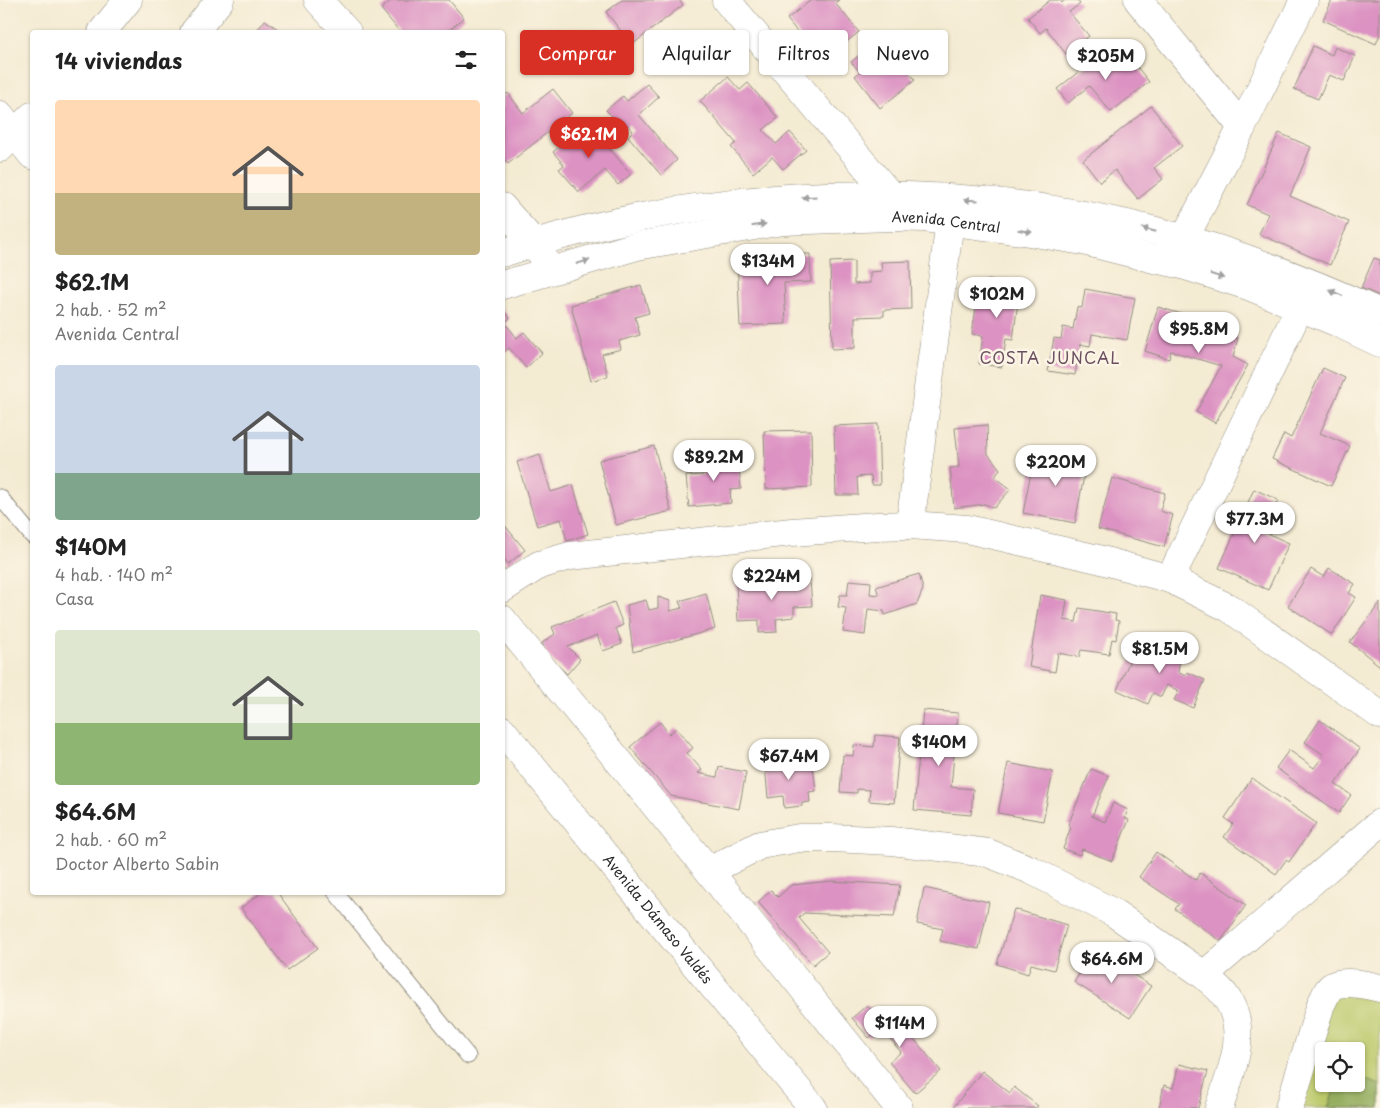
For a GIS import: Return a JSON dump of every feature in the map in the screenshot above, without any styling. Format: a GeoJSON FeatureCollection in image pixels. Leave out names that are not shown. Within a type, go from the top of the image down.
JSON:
{"type":"FeatureCollection","features":[{"type":"Feature","properties":{"kind":"street"},"geometry":{"type":"LineString","coordinates":[[104,30],[128,0]]}},
{"type":"Feature","properties":{"kind":"street"},"geometry":{"type":"LineString","coordinates":[[196,30],[220,0]]}},
{"type":"Feature","properties":{"kind":"street"},"geometry":{"type":"LineString","coordinates":[[318,0],[345,30]]}},
{"type":"Feature","properties":{"kind":"street"},"geometry":{"type":"LineString","coordinates":[[726,0],[890,206]]}},
{"type":"Feature","properties":{"kind":"street"},"geometry":{"type":"LineString","coordinates":[[1138,0],[1242,127]]}},
{"type":"Feature","properties":{"kind":"street"},"geometry":{"type":"LineString","coordinates":[[1182,251],[1304,0]]}},
{"type":"Feature","properties":{"kind":"street"},"geometry":{"type":"LineString","coordinates":[[12,128],[30,152]]}},
{"type":"Feature","properties":{"kind":"street","name":"Avenida Central"},"geometry":{"type":"LineString","coordinates":[[505,251],[592,227],[710,205],[830,196],[890,206],[950,221],[1083,241],[1154,259],[1182,251],[1255,261],[1301,278],[1380,313]]}},
{"type":"Feature","properties":{"kind":"street","name":"Avenida Central"},"geometry":{"type":"LineString","coordinates":[[505,284],[638,246],[783,221],[890,206],[982,201],[1028,206],[1119,222],[1182,251],[1251,287],[1336,322],[1380,343]]}},
{"type":"Feature","properties":{"kind":"street"},"geometry":{"type":"LineString","coordinates":[[505,211],[534,242],[552,271]]}},
{"type":"Feature","properties":{"kind":"street"},"geometry":{"type":"LineString","coordinates":[[910,525],[950,221]]}},
{"type":"Feature","properties":{"kind":"street"},"geometry":{"type":"LineString","coordinates":[[1170,579],[1300,307]]}},
{"type":"Feature","properties":{"kind":"street"},"geometry":{"type":"LineString","coordinates":[[505,587],[539,565],[570,556],[792,532],[877,526],[910,525],[967,529],[1098,559],[1170,579],[1229,608],[1380,715]]}},
{"type":"Feature","properties":{"kind":"street"},"geometry":{"type":"LineString","coordinates":[[505,623],[709,871],[899,1108]]}},
{"type":"Feature","properties":{"kind":"street","name":"Avenida Dámaso Valdés"},"geometry":{"type":"LineString","coordinates":[[505,734],[813,1108]]}},
{"type":"Feature","properties":{"kind":"street"},"geometry":{"type":"LineString","coordinates":[[1204,975],[1380,823]]}},
{"type":"Feature","properties":{"kind":"street"},"geometry":{"type":"LineString","coordinates":[[709,871],[760,845],[799,838],[892,841],[988,853],[1031,870],[1114,913],[1204,975],[1226,996],[1235,1015],[1239,1038],[1233,1067],[1219,1108]]}},
{"type":"Feature","properties":{"kind":"street"},"geometry":{"type":"LineString","coordinates":[[1289,1108],[1321,1004],[1330,988],[1341,984],[1362,984],[1380,988]]}},
{"type":"Feature","properties":{"kind":"lane"},"geometry":{"type":"LineString","coordinates":[[0,497],[30,534]]}},
{"type":"Feature","properties":{"kind":"lane"},"geometry":{"type":"LineString","coordinates":[[337,895],[468,1056]]}},
{"type":"Feature","properties":{"kind":"green space"},"geometry":{"type":"Polygon","coordinates":[[[1330,988],[1380,988],[1380,1108],[1289,1108],[1330,988]]]}},
{"type":"Feature","properties":{"kind":"green space"},"geometry":{"type":"Polygon","coordinates":[[[1365,1079],[1380,1085],[1380,1108],[1328,1108],[1333,1092],[1365,1092],[1365,1079]]]}},
{"type":"Feature","properties":{"kind":"building"},"geometry":{"type":"Polygon","coordinates":[[[392,0],[449,0],[464,18],[449,30],[398,30],[381,9],[392,0]]]}},
{"type":"Feature","properties":{"kind":"building"},"geometry":{"type":"Polygon","coordinates":[[[622,0],[679,0],[683,5],[651,30],[644,30],[644,36],[634,43],[634,30],[620,30],[606,12],[622,0]]]}},
{"type":"Feature","properties":{"kind":"building"},"geometry":{"type":"Polygon","coordinates":[[[811,0],[839,0],[835,3],[858,33],[848,41],[848,30],[796,30],[787,19],[811,0]]]}},
{"type":"Feature","properties":{"kind":"building"},"geometry":{"type":"Polygon","coordinates":[[[1050,0],[1060,0],[1062,3],[1065,0],[1077,0],[1080,4],[1069,12],[1089,36],[1066,54],[1046,28],[1040,33],[1028,18],[1050,0]]]}},
{"type":"Feature","properties":{"kind":"building"},"geometry":{"type":"Polygon","coordinates":[[[1332,0],[1380,0],[1380,34],[1376,44],[1323,20],[1332,0]]]}},
{"type":"Feature","properties":{"kind":"building"},"geometry":{"type":"Polygon","coordinates":[[[265,20],[279,30],[258,30],[265,20]]]}},
{"type":"Feature","properties":{"kind":"building"},"geometry":{"type":"Polygon","coordinates":[[[1313,46],[1332,55],[1335,47],[1355,56],[1344,81],[1329,75],[1318,99],[1294,89],[1313,46]]]}},
{"type":"Feature","properties":{"kind":"building"},"geometry":{"type":"Polygon","coordinates":[[[1107,49],[1121,67],[1131,59],[1149,82],[1111,112],[1089,86],[1068,103],[1057,89],[1107,49]]]}},
{"type":"Feature","properties":{"kind":"building"},"geometry":{"type":"Polygon","coordinates":[[[858,56],[858,70],[851,62],[858,56]]]}},
{"type":"Feature","properties":{"kind":"building"},"geometry":{"type":"Polygon","coordinates":[[[858,74],[911,75],[915,80],[880,108],[855,76],[858,74]]]}},
{"type":"Feature","properties":{"kind":"building"},"geometry":{"type":"Polygon","coordinates":[[[728,77],[740,90],[748,83],[778,118],[763,130],[776,144],[790,132],[806,150],[783,169],[772,157],[753,173],[731,147],[736,143],[700,101],[728,77]]]}},
{"type":"Feature","properties":{"kind":"building"},"geometry":{"type":"Polygon","coordinates":[[[647,84],[659,97],[639,115],[677,160],[661,175],[628,136],[633,131],[628,125],[620,132],[609,118],[612,116],[606,110],[623,96],[627,101],[647,84]]]}},
{"type":"Feature","properties":{"kind":"building"},"geometry":{"type":"Polygon","coordinates":[[[553,89],[572,113],[508,164],[505,160],[505,95],[508,93],[523,113],[553,89]]]}},
{"type":"Feature","properties":{"kind":"building"},"geometry":{"type":"Polygon","coordinates":[[[1151,106],[1182,146],[1154,168],[1163,179],[1138,199],[1115,170],[1100,182],[1083,160],[1151,106]]]}},
{"type":"Feature","properties":{"kind":"building"},"geometry":{"type":"Polygon","coordinates":[[[588,123],[631,174],[618,185],[605,170],[579,192],[559,169],[564,165],[553,152],[588,123]]]}},
{"type":"Feature","properties":{"kind":"building"},"geometry":{"type":"Polygon","coordinates":[[[1279,133],[1311,147],[1290,196],[1349,222],[1330,265],[1259,234],[1268,214],[1247,205],[1279,133]]]}},
{"type":"Feature","properties":{"kind":"building"},"geometry":{"type":"Polygon","coordinates":[[[810,254],[811,282],[784,283],[786,324],[740,326],[737,256],[810,254]]]}},
{"type":"Feature","properties":{"kind":"building"},"geometry":{"type":"Polygon","coordinates":[[[1374,258],[1380,260],[1380,296],[1361,288],[1374,258]]]}},
{"type":"Feature","properties":{"kind":"building"},"geometry":{"type":"Polygon","coordinates":[[[854,261],[854,284],[870,283],[870,272],[882,271],[881,262],[910,261],[911,309],[884,310],[884,316],[855,317],[855,348],[832,349],[830,262],[854,261]]]}},
{"type":"Feature","properties":{"kind":"building"},"geometry":{"type":"Polygon","coordinates":[[[988,280],[1027,285],[1024,303],[1018,302],[1013,340],[1006,339],[1002,367],[979,364],[983,336],[972,334],[978,294],[986,295],[988,280]]]}},
{"type":"Feature","properties":{"kind":"building"},"geometry":{"type":"Polygon","coordinates":[[[641,285],[649,313],[635,317],[640,335],[619,341],[621,349],[602,354],[608,376],[591,381],[571,305],[641,285]]]}},
{"type":"Feature","properties":{"kind":"building"},"geometry":{"type":"Polygon","coordinates":[[[1085,289],[1135,298],[1127,340],[1092,334],[1090,346],[1080,344],[1075,375],[1048,371],[1054,338],[1061,339],[1063,327],[1073,329],[1077,307],[1082,308],[1085,289]]]}},
{"type":"Feature","properties":{"kind":"building"},"geometry":{"type":"Polygon","coordinates":[[[1158,307],[1215,324],[1213,331],[1238,338],[1233,357],[1248,365],[1215,423],[1196,412],[1221,366],[1171,351],[1169,359],[1145,351],[1158,307]]]}},
{"type":"Feature","properties":{"kind":"building"},"geometry":{"type":"Polygon","coordinates":[[[505,312],[510,318],[505,323],[505,312]]]}},
{"type":"Feature","properties":{"kind":"building"},"geometry":{"type":"Polygon","coordinates":[[[505,323],[517,338],[524,332],[542,353],[526,368],[509,348],[505,351],[505,323]]]}},
{"type":"Feature","properties":{"kind":"building"},"geometry":{"type":"Polygon","coordinates":[[[1323,368],[1345,378],[1320,433],[1350,446],[1331,486],[1272,459],[1284,434],[1291,438],[1323,368]]]}},
{"type":"Feature","properties":{"kind":"building"},"geometry":{"type":"Polygon","coordinates":[[[878,424],[880,485],[872,485],[871,476],[857,477],[858,495],[836,495],[834,426],[878,424]]]}},
{"type":"Feature","properties":{"kind":"building"},"geometry":{"type":"Polygon","coordinates":[[[987,425],[988,454],[1000,469],[995,477],[1011,489],[994,508],[985,504],[954,508],[950,468],[959,467],[955,428],[987,425]]]}},
{"type":"Feature","properties":{"kind":"building"},"geometry":{"type":"Polygon","coordinates":[[[811,430],[812,487],[766,489],[764,431],[811,430]]]}},
{"type":"Feature","properties":{"kind":"building"},"geometry":{"type":"Polygon","coordinates":[[[654,446],[671,511],[616,525],[599,460],[654,446]]]}},
{"type":"Feature","properties":{"kind":"building"},"geometry":{"type":"Polygon","coordinates":[[[1042,451],[1087,460],[1075,523],[1023,513],[1032,467],[1038,469],[1042,451]]]}},
{"type":"Feature","properties":{"kind":"building"},"geometry":{"type":"Polygon","coordinates":[[[540,455],[551,492],[573,485],[588,534],[567,541],[561,519],[537,526],[517,462],[540,455]]]}},
{"type":"Feature","properties":{"kind":"building"},"geometry":{"type":"Polygon","coordinates":[[[738,456],[741,489],[730,490],[731,503],[689,507],[686,476],[703,475],[702,459],[738,456]]]}},
{"type":"Feature","properties":{"kind":"building"},"geometry":{"type":"Polygon","coordinates":[[[1112,478],[1165,493],[1160,511],[1173,515],[1164,547],[1098,529],[1112,478]]]}},
{"type":"Feature","properties":{"kind":"building"},"geometry":{"type":"Polygon","coordinates":[[[1254,489],[1278,500],[1264,532],[1289,543],[1268,590],[1219,568],[1254,489]]]}},
{"type":"Feature","properties":{"kind":"building"},"geometry":{"type":"Polygon","coordinates":[[[505,526],[525,550],[508,564],[505,560],[505,526]]]}},
{"type":"Feature","properties":{"kind":"building"},"geometry":{"type":"Polygon","coordinates":[[[1329,568],[1355,584],[1349,593],[1356,597],[1332,635],[1288,606],[1311,569],[1324,577],[1329,568]]]}},
{"type":"Feature","properties":{"kind":"building"},"geometry":{"type":"Polygon","coordinates":[[[919,574],[923,589],[917,604],[885,615],[884,611],[868,609],[865,635],[843,632],[846,608],[838,607],[840,595],[847,595],[849,580],[871,582],[870,594],[879,595],[876,587],[919,574]]]}},
{"type":"Feature","properties":{"kind":"building"},"geometry":{"type":"Polygon","coordinates":[[[810,579],[812,606],[794,607],[794,617],[776,619],[777,632],[759,633],[759,620],[738,621],[736,583],[810,579]]]}},
{"type":"Feature","properties":{"kind":"building"},"geometry":{"type":"Polygon","coordinates":[[[706,593],[715,629],[633,652],[627,605],[646,600],[649,610],[658,608],[658,597],[670,601],[670,611],[682,608],[680,601],[706,593]]]}},
{"type":"Feature","properties":{"kind":"building"},"geometry":{"type":"Polygon","coordinates":[[[1040,595],[1067,600],[1064,620],[1076,622],[1079,608],[1116,614],[1115,620],[1119,621],[1116,640],[1112,639],[1109,654],[1081,650],[1079,657],[1058,653],[1055,672],[1029,667],[1040,595]]]}},
{"type":"Feature","properties":{"kind":"building"},"geometry":{"type":"Polygon","coordinates":[[[614,602],[623,625],[616,628],[622,644],[603,651],[597,635],[568,647],[580,659],[567,674],[547,655],[542,643],[555,634],[552,627],[614,602]]]}},
{"type":"Feature","properties":{"kind":"building"},"geometry":{"type":"Polygon","coordinates":[[[1380,603],[1380,666],[1350,642],[1380,603]]]}},
{"type":"Feature","properties":{"kind":"building"},"geometry":{"type":"Polygon","coordinates":[[[1160,636],[1183,639],[1178,672],[1185,676],[1187,672],[1205,680],[1193,708],[1174,700],[1179,691],[1167,685],[1161,697],[1153,693],[1148,704],[1117,690],[1137,644],[1157,652],[1160,636]]]}},
{"type":"Feature","properties":{"kind":"building"},"geometry":{"type":"Polygon","coordinates":[[[923,710],[958,713],[951,787],[973,789],[971,815],[914,810],[923,710]]]}},
{"type":"Feature","properties":{"kind":"building"},"geometry":{"type":"Polygon","coordinates":[[[1320,720],[1360,749],[1335,784],[1351,795],[1339,813],[1276,768],[1289,750],[1314,768],[1324,755],[1305,742],[1320,720]]]}},
{"type":"Feature","properties":{"kind":"building"},"geometry":{"type":"Polygon","coordinates":[[[660,722],[669,734],[676,728],[693,748],[687,753],[702,770],[698,773],[717,777],[719,767],[746,772],[739,809],[671,796],[630,747],[660,722]]]}},
{"type":"Feature","properties":{"kind":"building"},"geometry":{"type":"Polygon","coordinates":[[[875,735],[900,737],[894,803],[869,801],[870,790],[857,789],[857,793],[840,792],[843,755],[853,756],[854,745],[874,747],[875,735]]]}},
{"type":"Feature","properties":{"kind":"building"},"geometry":{"type":"Polygon","coordinates":[[[783,753],[785,768],[813,765],[816,791],[809,792],[810,802],[802,803],[802,806],[784,808],[783,796],[768,798],[764,755],[783,753]]]}},
{"type":"Feature","properties":{"kind":"building"},"geometry":{"type":"Polygon","coordinates":[[[1008,763],[1053,772],[1043,821],[998,813],[1008,763]]]}},
{"type":"Feature","properties":{"kind":"building"},"geometry":{"type":"Polygon","coordinates":[[[1091,769],[1109,776],[1092,816],[1105,822],[1113,803],[1128,810],[1125,818],[1129,820],[1112,861],[1082,849],[1080,855],[1063,849],[1071,827],[1068,825],[1091,769]]]}},
{"type":"Feature","properties":{"kind":"building"},"geometry":{"type":"Polygon","coordinates":[[[1252,778],[1316,823],[1289,862],[1286,860],[1276,874],[1224,837],[1233,824],[1225,818],[1252,778]]]}},
{"type":"Feature","properties":{"kind":"building"},"geometry":{"type":"Polygon","coordinates":[[[1156,852],[1196,880],[1200,873],[1246,905],[1221,941],[1175,909],[1179,904],[1139,877],[1156,852]]]}},
{"type":"Feature","properties":{"kind":"building"},"geometry":{"type":"Polygon","coordinates":[[[832,881],[900,885],[894,917],[804,913],[799,918],[828,952],[813,965],[758,902],[771,890],[778,897],[791,885],[832,881]]]}},
{"type":"Feature","properties":{"kind":"building"},"geometry":{"type":"Polygon","coordinates":[[[924,888],[989,902],[979,949],[940,941],[943,929],[917,924],[924,888]]]}},
{"type":"Feature","properties":{"kind":"building"},"geometry":{"type":"Polygon","coordinates":[[[258,895],[279,895],[318,948],[287,970],[241,908],[258,895]]]}},
{"type":"Feature","properties":{"kind":"building"},"geometry":{"type":"Polygon","coordinates":[[[1014,909],[1067,925],[1054,970],[1031,964],[1028,974],[997,964],[1014,909]]]}},
{"type":"Feature","properties":{"kind":"building"},"geometry":{"type":"Polygon","coordinates":[[[1095,950],[1151,986],[1130,1018],[1074,982],[1095,950]]]}},
{"type":"Feature","properties":{"kind":"building"},"geometry":{"type":"Polygon","coordinates":[[[867,1005],[874,1013],[880,1008],[891,1022],[896,1018],[941,1071],[915,1093],[889,1062],[901,1052],[881,1028],[869,1038],[852,1018],[867,1005]]]}},
{"type":"Feature","properties":{"kind":"building"},"geometry":{"type":"Polygon","coordinates":[[[1179,1064],[1208,1071],[1198,1108],[1159,1108],[1164,1085],[1173,1088],[1179,1064]]]}},
{"type":"Feature","properties":{"kind":"building"},"geometry":{"type":"Polygon","coordinates":[[[982,1071],[1010,1093],[1014,1087],[1038,1106],[1036,1108],[953,1108],[982,1071]]]}},
{"type":"Feature","properties":{"kind":"district","name":"COSTA JUNCAL"},"geometry":{"type":"Point","coordinates":[1050,358]}}]}
